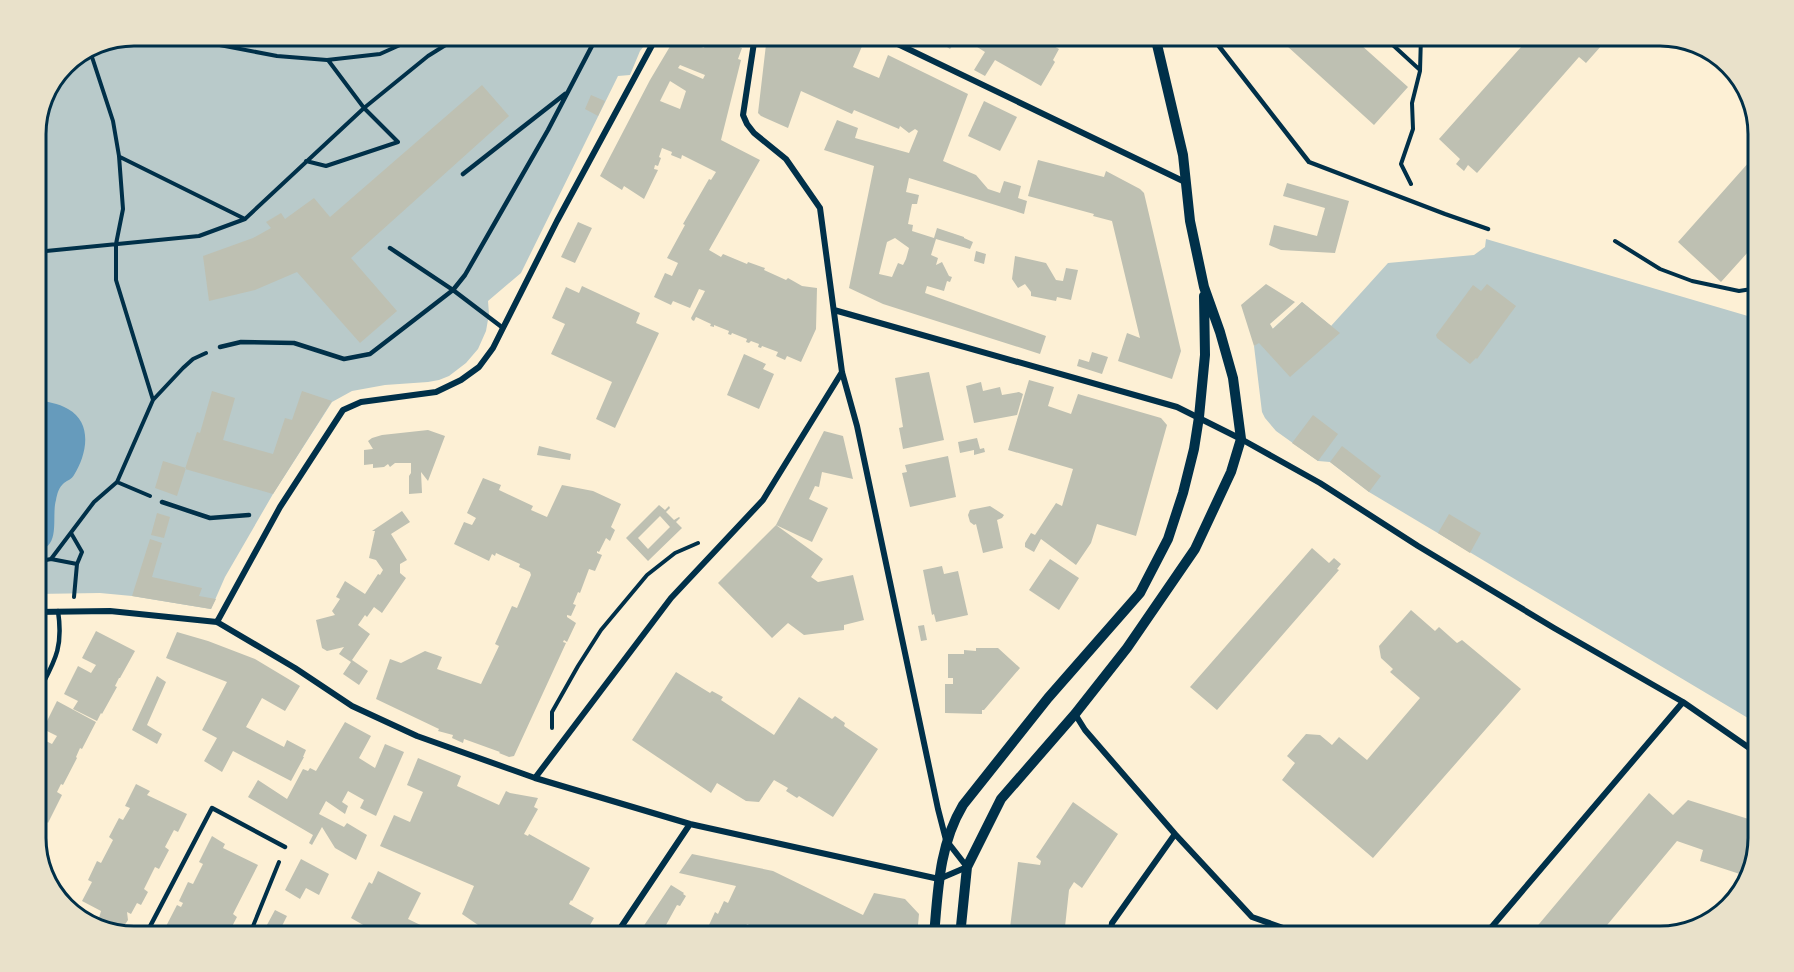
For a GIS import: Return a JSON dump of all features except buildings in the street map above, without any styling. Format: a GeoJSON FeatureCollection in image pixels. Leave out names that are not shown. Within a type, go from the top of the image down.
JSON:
{"type":"FeatureCollection","features":[{"type":"Feature","properties":{"kind":"street"},"geometry":{"type":"LineString","coordinates":[[217,622],[280,507],[343,410],[361,402],[436,392],[461,380],[479,367],[504,328],[557,221],[652,46]]}},
{"type":"Feature","properties":{"kind":"street"},"geometry":{"type":"LineString","coordinates":[[753,46],[743,115],[754,133],[786,159],[820,208],[842,372],[857,426],[938,809],[946,840],[968,867]]}},
{"type":"Feature","properties":{"kind":"street"},"geometry":{"type":"LineString","coordinates":[[901,46],[1186,182]]}},
{"type":"Feature","properties":{"kind":"street"},"geometry":{"type":"LineString","coordinates":[[961,926],[968,867],[1001,799],[1127,648],[1195,549],[1232,472],[1241,439],[1233,378],[1204,287],[1190,221],[1183,155],[1157,46]]}},
{"type":"Feature","properties":{"kind":"street"},"geometry":{"type":"LineString","coordinates":[[935,926],[939,879],[946,840],[963,805],[1048,698],[1140,593],[1168,539],[1188,471],[1199,417],[1205,355],[1204,287]]}},
{"type":"Feature","properties":{"kind":"street"},"geometry":{"type":"LineString","coordinates":[[834,310],[1177,407],[1199,417],[1320,483],[1418,546],[1683,702],[1748,747]]}},
{"type":"Feature","properties":{"kind":"street"},"geometry":{"type":"LineString","coordinates":[[535,778],[671,598],[763,500],[842,372]]}},
{"type":"Feature","properties":{"kind":"street"},"geometry":{"type":"LineString","coordinates":[[47,612],[111,611],[217,622],[295,668],[352,706],[417,736],[535,778],[690,824],[939,879],[968,867]]}},
{"type":"Feature","properties":{"kind":"street"},"geometry":{"type":"LineString","coordinates":[[1493,926],[1683,702]]}},
{"type":"Feature","properties":{"kind":"street"},"geometry":{"type":"LineString","coordinates":[[1074,714],[1085,730],[1175,834],[1252,917],[1278,926]]}},
{"type":"Feature","properties":{"kind":"street"},"geometry":{"type":"LineString","coordinates":[[622,926],[690,824]]}},
{"type":"Feature","properties":{"kind":"street"},"geometry":{"type":"LineString","coordinates":[[1112,926],[1175,834]]}},
{"type":"Feature","properties":{"kind":"lane"},"geometry":{"type":"LineString","coordinates":[[220,347],[241,342],[294,343],[344,359],[370,354],[453,290],[465,275],[548,130],[592,46]]}},
{"type":"Feature","properties":{"kind":"lane"},"geometry":{"type":"LineString","coordinates":[[1219,46],[1309,162],[1488,229]]}},
{"type":"Feature","properties":{"kind":"lane"},"geometry":{"type":"LineString","coordinates":[[463,174],[567,92]]}},
{"type":"Feature","properties":{"kind":"lane"},"geometry":{"type":"LineString","coordinates":[[390,248],[453,290],[504,328]]}},
{"type":"Feature","properties":{"kind":"lane"},"geometry":{"type":"LineString","coordinates":[[162,502],[210,518],[249,515]]}},
{"type":"Feature","properties":{"kind":"lane"},"geometry":{"type":"LineString","coordinates":[[47,675],[58,653],[61,629],[58,611]]}},
{"type":"Feature","properties":{"kind":"lane"},"geometry":{"type":"LineString","coordinates":[[150,926],[212,808],[285,847]]}},
{"type":"Feature","properties":{"kind":"path"},"geometry":{"type":"LineString","coordinates":[[225,46],[277,56],[327,60],[380,54],[398,46]]}},
{"type":"Feature","properties":{"kind":"path"},"geometry":{"type":"LineString","coordinates":[[47,251],[199,236],[245,219],[364,108],[428,56],[444,46]]}},
{"type":"Feature","properties":{"kind":"path"},"geometry":{"type":"LineString","coordinates":[[1394,46],[1420,71]]}},
{"type":"Feature","properties":{"kind":"path"},"geometry":{"type":"LineString","coordinates":[[1412,186],[1401,164],[1413,129],[1412,103],[1420,71],[1421,46]]}},
{"type":"Feature","properties":{"kind":"path"},"geometry":{"type":"LineString","coordinates":[[92,57],[113,121],[119,156],[123,209],[116,244],[116,280],[153,400]]}},
{"type":"Feature","properties":{"kind":"path"},"geometry":{"type":"LineString","coordinates":[[306,161],[326,166],[398,142],[364,108],[327,60]]}},
{"type":"Feature","properties":{"kind":"path"},"geometry":{"type":"LineString","coordinates":[[119,156],[245,219]]}},
{"type":"Feature","properties":{"kind":"path"},"geometry":{"type":"LineString","coordinates":[[1615,241],[1660,269],[1692,281],[1739,291],[1747,290]]}},
{"type":"Feature","properties":{"kind":"path"},"geometry":{"type":"LineString","coordinates":[[51,559],[94,502],[117,482],[153,400],[183,368],[220,347]]}},
{"type":"Feature","properties":{"kind":"path"},"geometry":{"type":"LineString","coordinates":[[117,482],[162,502]]}},
{"type":"Feature","properties":{"kind":"path"},"geometry":{"type":"LineString","coordinates":[[71,533],[82,552],[77,564],[73,611]]}},
{"type":"Feature","properties":{"kind":"path"},"geometry":{"type":"LineString","coordinates":[[556,751],[552,732],[552,712],[600,630],[647,574],[675,554],[702,541]]}},
{"type":"Feature","properties":{"kind":"path"},"geometry":{"type":"LineString","coordinates":[[47,560],[77,564]]}},
{"type":"Feature","properties":{"kind":"path"},"geometry":{"type":"LineString","coordinates":[[253,926],[285,847]]}},
{"type":"Feature","properties":{"kind":"shaded area"},"geometry":{"type":"Polygon","coordinates":[[[134,46],[644,46],[630,75],[618,76],[521,273],[488,301],[489,314],[486,331],[478,349],[466,363],[449,376],[439,380],[385,385],[352,391],[332,402],[273,494],[225,577],[211,609],[100,593],[47,594],[47,129],[49,112],[56,96],[76,68],[101,53],[134,46]]]}},
{"type":"Feature","properties":{"kind":"shaded area"},"geometry":{"type":"Polygon","coordinates":[[[1486,239],[1747,316],[1748,718],[1369,492],[1330,462],[1318,461],[1276,431],[1265,418],[1262,412],[1254,346],[1302,302],[1331,326],[1388,263],[1474,255],[1485,247],[1486,239]]]}},
{"type":"Feature","properties":{"kind":"water"},"geometry":{"type":"Polygon","coordinates":[[[47,402],[60,405],[76,415],[84,430],[85,439],[79,467],[73,476],[62,485],[58,493],[54,531],[47,546],[47,402]]]}}]}
